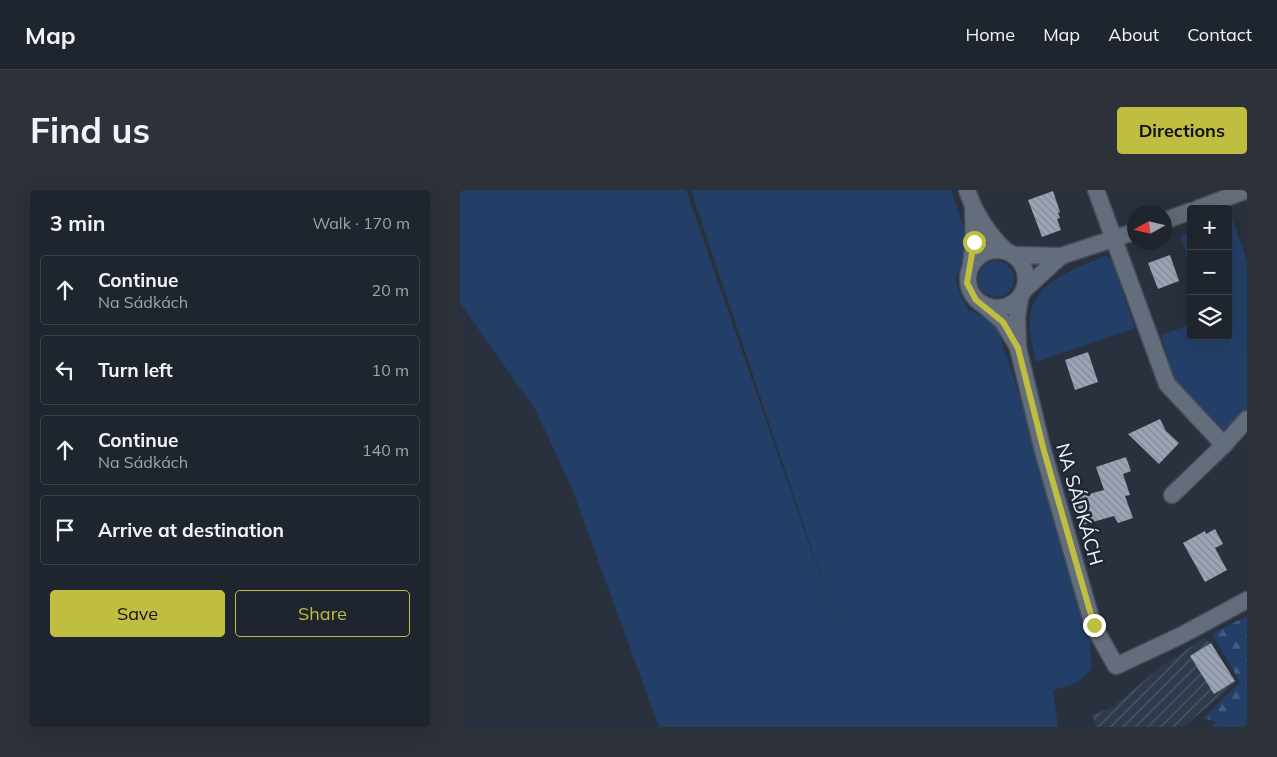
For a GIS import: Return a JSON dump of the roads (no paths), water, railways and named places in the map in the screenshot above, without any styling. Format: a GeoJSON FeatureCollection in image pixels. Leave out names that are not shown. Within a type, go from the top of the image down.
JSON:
{"type":"FeatureCollection","features":[{"type":"Feature","properties":{"kind":"street"},"geometry":{"type":"LineString","coordinates":[[967,190],[973,208],[991,236],[1026,271],[1022,294]]}},
{"type":"Feature","properties":{"kind":"street"},"geometry":{"type":"LineString","coordinates":[[1096,190],[1167,384],[1224,444]]}},
{"type":"Feature","properties":{"kind":"street"},"geometry":{"type":"LineString","coordinates":[[1207,205],[1247,190]]}},
{"type":"Feature","properties":{"kind":"street"},"geometry":{"type":"LineString","coordinates":[[973,208],[974,242],[967,283],[976,300],[985,306],[994,308],[1004,307],[1022,294],[1061,256]]}},
{"type":"Feature","properties":{"kind":"street"},"geometry":{"type":"LineString","coordinates":[[1172,217],[1187,212]]}},
{"type":"Feature","properties":{"kind":"street"},"geometry":{"type":"LineString","coordinates":[[971,264],[986,251],[1061,256],[1127,234]]}},
{"type":"Feature","properties":{"kind":"street","name":"NA SÁDKÁCH"},"geometry":{"type":"LineString","coordinates":[[1022,294],[1017,317],[1018,348],[1044,451],[1094,625],[1116,666],[1180,636],[1247,600]]}},
{"type":"Feature","properties":{"kind":"street","name":"NA SÁDKÁCH"},"geometry":{"type":"LineString","coordinates":[[985,306],[1003,322],[1018,348]]}},
{"type":"Feature","properties":{"kind":"street"},"geometry":{"type":"LineString","coordinates":[[1172,495],[1247,419]]}}]}
